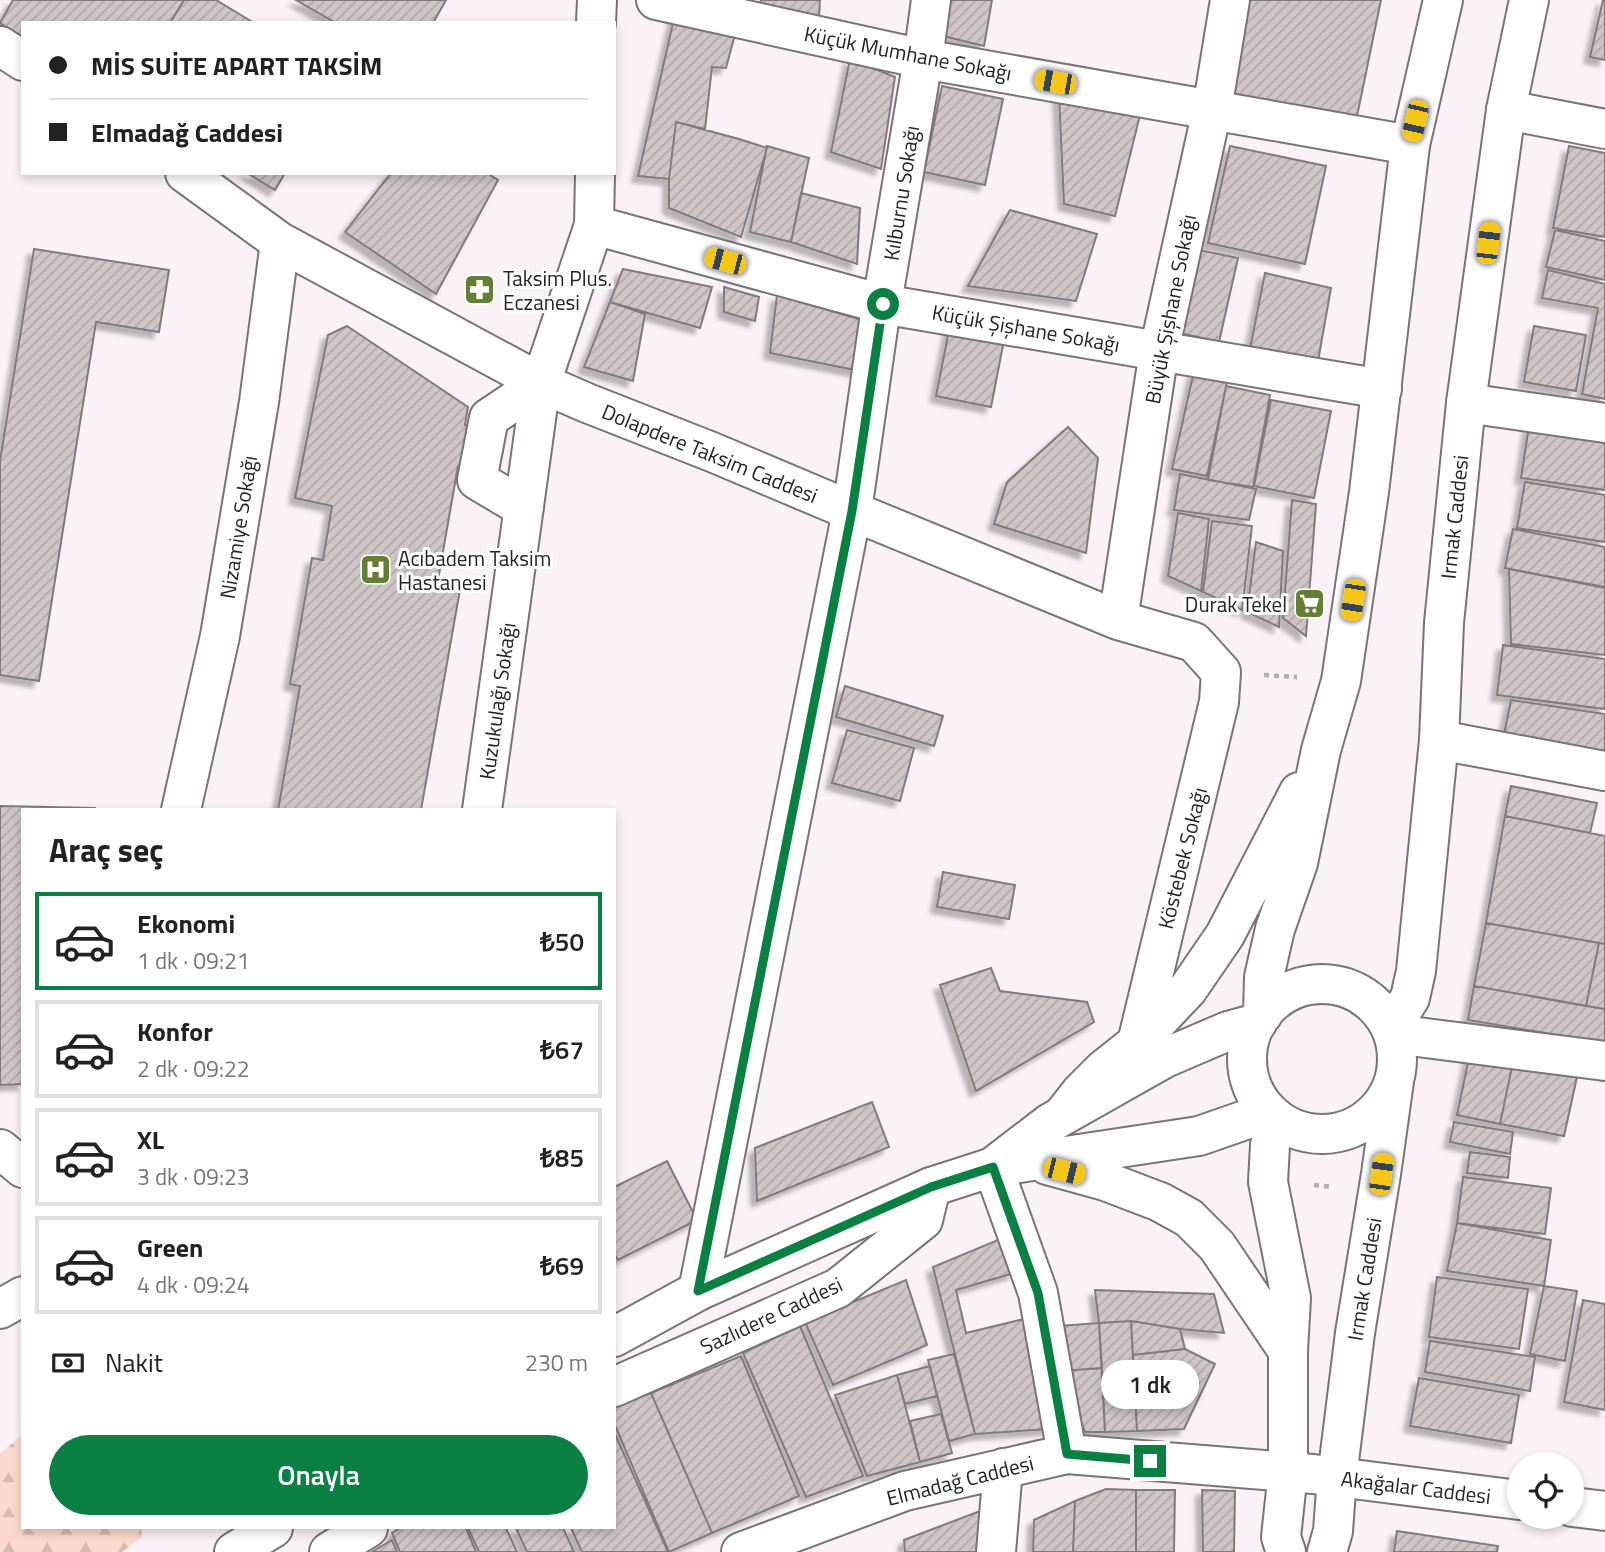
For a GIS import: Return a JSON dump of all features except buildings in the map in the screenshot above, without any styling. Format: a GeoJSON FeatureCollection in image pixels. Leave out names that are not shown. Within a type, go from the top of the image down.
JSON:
{"type":"FeatureCollection","features":[{"type":"Feature","properties":{"kind":"street"},"geometry":{"type":"LineString","coordinates":[[596,0],[596,21]]}},
{"type":"Feature","properties":{"kind":"street","name":"Küçük Mumhane Sokağı"},"geometry":{"type":"LineString","coordinates":[[656,0],[923,59],[1410,145]]}},
{"type":"Feature","properties":{"kind":"street","name":"Kılburnu Sokağı"},"geometry":{"type":"LineString","coordinates":[[698,1291],[852,511],[931,0]]}},
{"type":"Feature","properties":{"kind":"street","name":"Büyük Şişhane Sokağı"},"geometry":{"type":"LineString","coordinates":[[1118,620],[1159,351],[1212,110],[1230,0]]}},
{"type":"Feature","properties":{"kind":"street"},"geometry":{"type":"LineString","coordinates":[[1260,1018],[1264,976],[1275,929],[1298,863],[1321,750],[1341,681],[1369,492],[1410,145],[1443,0]]}},
{"type":"Feature","properties":{"kind":"street","name":"Irmak Caddesi"},"geometry":{"type":"LineString","coordinates":[[1394,1034],[1401,1012],[1410,998],[1416,971],[1439,740],[1444,623],[1466,402],[1506,110],[1530,0]]}},
{"type":"Feature","properties":{"kind":"street"},"geometry":{"type":"LineString","coordinates":[[0,46],[21,60]]}},
{"type":"Feature","properties":{"kind":"street"},"geometry":{"type":"LineString","coordinates":[[1506,110],[1605,129]]}},
{"type":"Feature","properties":{"kind":"street","name":"Dolapdere Taksim Caddesi"},"geometry":{"type":"LineString","coordinates":[[188,175],[280,242],[541,383],[1118,620],[1195,642],[1221,672]]}},
{"type":"Feature","properties":{"kind":"street","name":"Kuzukulağı Sokağı"},"geometry":{"type":"LineString","coordinates":[[482,808],[541,383],[594,225],[595,175]]}},
{"type":"Feature","properties":{"kind":"street","name":"Küçük Şişhane Sokağı"},"geometry":{"type":"LineString","coordinates":[[594,225],[883,304],[1382,389]]}},
{"type":"Feature","properties":{"kind":"street","name":"Nizamiye Sokağı"},"geometry":{"type":"LineString","coordinates":[[181,808],[220,636],[259,402],[280,242]]}},
{"type":"Feature","properties":{"kind":"street"},"geometry":{"type":"LineString","coordinates":[[524,508],[477,480],[472,448],[489,418],[541,383]]}},
{"type":"Feature","properties":{"kind":"street"},"geometry":{"type":"LineString","coordinates":[[1466,402],[1605,423]]}},
{"type":"Feature","properties":{"kind":"street","name":"Köstebek Sokağı"},"geometry":{"type":"LineString","coordinates":[[1137,1044],[1219,702],[1221,672]]}},
{"type":"Feature","properties":{"kind":"street"},"geometry":{"type":"LineString","coordinates":[[1439,740],[1605,771]]}},
{"type":"Feature","properties":{"kind":"street"},"geometry":{"type":"LineString","coordinates":[[1062,1116],[1081,1092],[1103,1070],[1137,1044],[1188,989],[1225,935],[1321,750]]}},
{"type":"Feature","properties":{"kind":"street"},"geometry":{"type":"LineString","coordinates":[[1306,984],[1334,984],[1360,993],[1381,1010],[1394,1034],[1398,1057],[1394,1081],[1385,1100],[1371,1116],[1353,1128],[1332,1133],[1309,1134],[1287,1126],[1272,1115],[1256,1096],[1248,1076],[1247,1047],[1252,1029],[1278,997],[1306,984]]}},
{"type":"Feature","properties":{"kind":"street"},"geometry":{"type":"LineString","coordinates":[[993,1167],[1050,1123],[1165,1058],[1260,1018]]}},
{"type":"Feature","properties":{"kind":"street"},"geometry":{"type":"LineString","coordinates":[[1394,1034],[1605,1062]]}},
{"type":"Feature","properties":{"kind":"street","name":"Irmak Caddesi"},"geometry":{"type":"LineString","coordinates":[[1313,1475],[1355,1333],[1394,1081]]}},
{"type":"Feature","properties":{"kind":"street"},"geometry":{"type":"LineString","coordinates":[[616,1336],[698,1291],[931,1187],[993,1167],[1199,1136],[1272,1115]]}},
{"type":"Feature","properties":{"kind":"street"},"geometry":{"type":"LineString","coordinates":[[1272,1115],[1268,1182],[1291,1298],[1288,1351],[1313,1475],[1333,1531],[1327,1552]]}},
{"type":"Feature","properties":{"kind":"street"},"geometry":{"type":"LineString","coordinates":[[0,1149],[21,1166]]}},
{"type":"Feature","properties":{"kind":"street"},"geometry":{"type":"LineString","coordinates":[[1035,1161],[1105,1181],[1160,1202],[1189,1218],[1217,1246],[1288,1351]]}},
{"type":"Feature","properties":{"kind":"street"},"geometry":{"type":"LineString","coordinates":[[993,1167],[1038,1293],[1067,1454]]}},
{"type":"Feature","properties":{"kind":"street","name":"Sazlıdere Caddesi"},"geometry":{"type":"LineString","coordinates":[[616,1386],[838,1289],[923,1220],[931,1187]]}},
{"type":"Feature","properties":{"kind":"street"},"geometry":{"type":"LineString","coordinates":[[0,1309],[21,1297]]}},
{"type":"Feature","properties":{"kind":"street","name":"Elmadağ Caddesi"},"geometry":{"type":"LineString","coordinates":[[741,1552],[905,1491],[1067,1454],[1313,1475]]}},
{"type":"Feature","properties":{"kind":"street"},"geometry":{"type":"LineString","coordinates":[[996,1552],[1003,1468]]}},
{"type":"Feature","properties":{"kind":"street"},"geometry":{"type":"LineString","coordinates":[[1286,1552],[1281,1537],[1313,1475]]}},
{"type":"Feature","properties":{"kind":"street","name":"Akağalar Caddesi"},"geometry":{"type":"LineString","coordinates":[[1313,1475],[1507,1499]]}},
{"type":"Feature","properties":{"kind":"street"},"geometry":{"type":"LineString","coordinates":[[1584,1508],[1605,1511]]}},
{"type":"Feature","properties":{"kind":"street"},"geometry":{"type":"LineString","coordinates":[[234,1552],[271,1529]]}},
{"type":"Feature","properties":{"kind":"street"},"geometry":{"type":"LineString","coordinates":[[329,1552],[366,1529]]}},
{"type":"Feature","properties":{"kind":"path"},"geometry":{"type":"LineString","coordinates":[[1221,672],[1341,681]]}},
{"type":"Feature","properties":{"kind":"green space"},"geometry":{"type":"Polygon","coordinates":[[[21,1436],[21,1529],[141,1529],[142,1537],[122,1552],[0,1552],[0,1454],[21,1436]]]}},
{"type":"Feature","properties":{"kind":"place","name":"Taksim Plus. Eczanesi"},"geometry":{"type":"Point","coordinates":[480,290]}},
{"type":"Feature","properties":{"kind":"place","name":"Acıbadem Taksim Hastanesi"},"geometry":{"type":"Point","coordinates":[375,570]}},
{"type":"Feature","properties":{"kind":"place","name":"Durak Tekel"},"geometry":{"type":"Point","coordinates":[1310,604]}},
{"type":"Feature","properties":{"kind":"route"},"geometry":{"type":"LineString","coordinates":[[883,304],[852,511],[698,1291],[931,1187],[993,1167],[1038,1293],[1067,1454],[1150,1461]]}}]}
